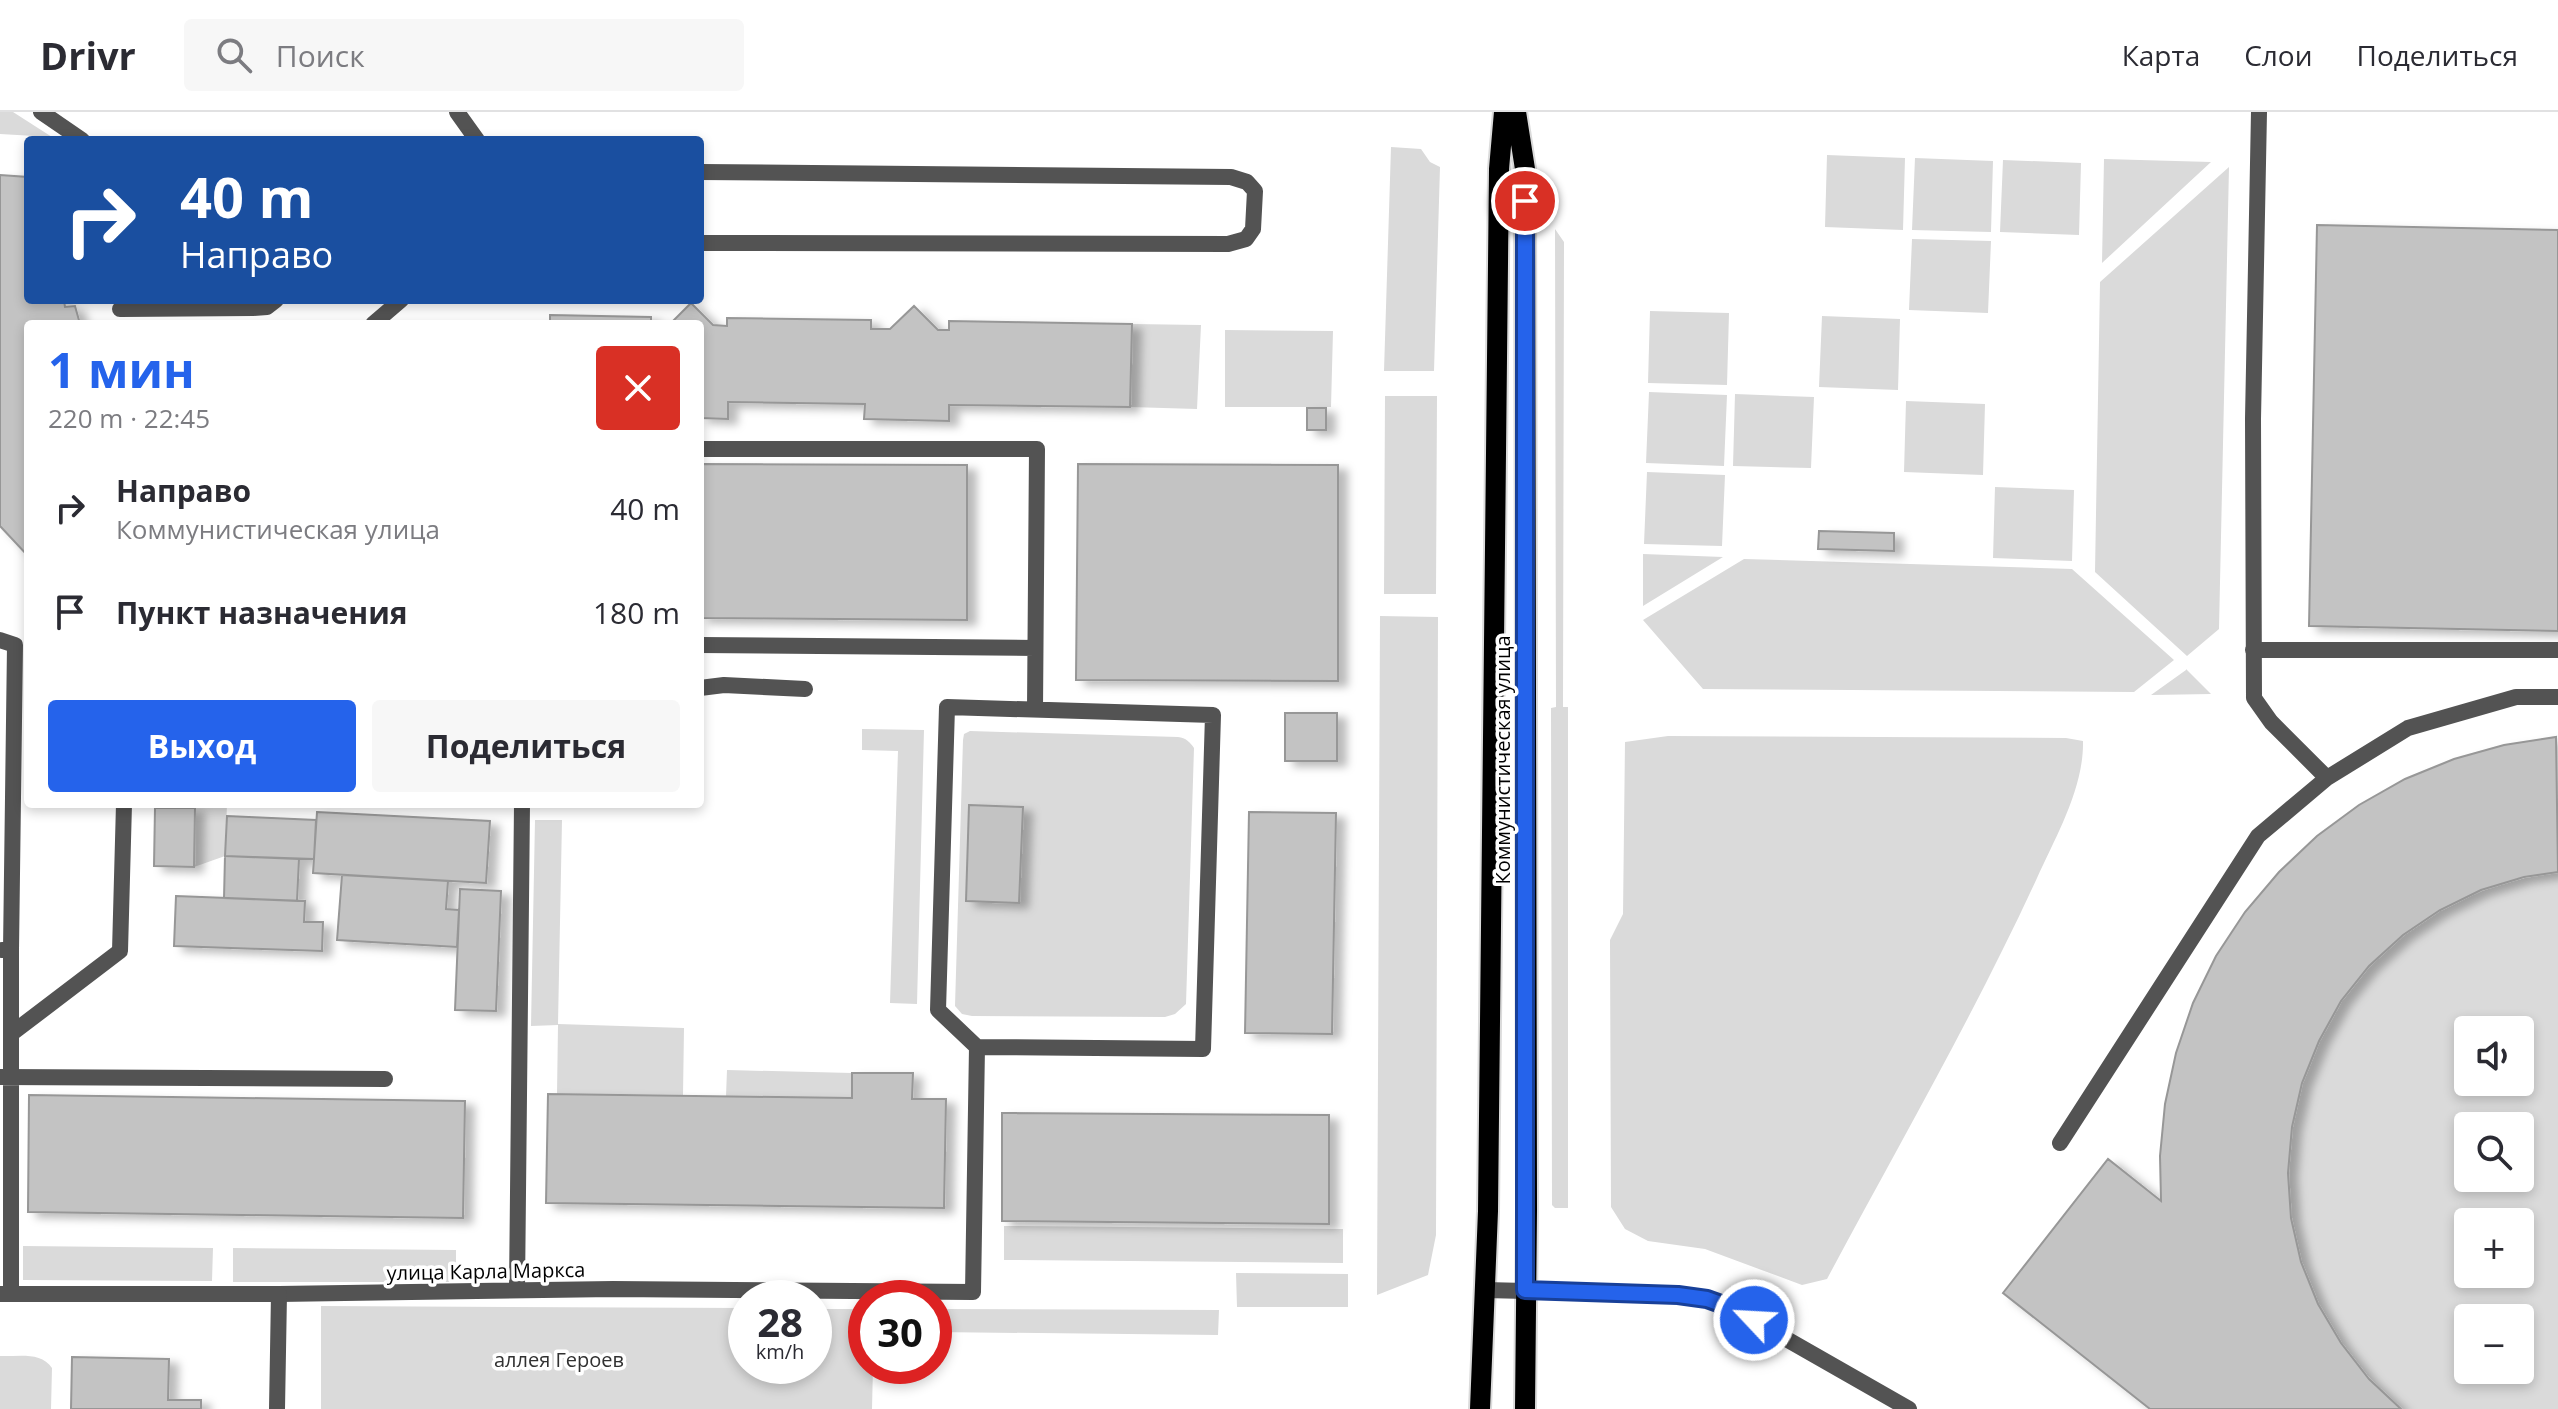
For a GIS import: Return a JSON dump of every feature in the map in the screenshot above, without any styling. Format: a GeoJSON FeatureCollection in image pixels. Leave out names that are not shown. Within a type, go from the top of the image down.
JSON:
{"type":"FeatureCollection","features":[{"type":"Feature","properties":{"kind":"main road","name":"Коммунистическая улица"},"geometry":{"type":"LineString","coordinates":[[1480,1409],[1485,1290],[1499,169],[1504,112]]}},
{"type":"Feature","properties":{"kind":"main road","name":"Коммунистическая улица"},"geometry":{"type":"LineString","coordinates":[[1516,112],[1525,169],[1525,1409]]}},
{"type":"Feature","properties":{"kind":"street"},"geometry":{"type":"LineString","coordinates":[[41,112],[76,136]]}},
{"type":"Feature","properties":{"kind":"street"},"geometry":{"type":"LineString","coordinates":[[457,112],[474,136]]}},
{"type":"Feature","properties":{"kind":"street"},"geometry":{"type":"LineString","coordinates":[[2259,112],[2253,419],[2254,698],[2271,722],[2327,778]]}},
{"type":"Feature","properties":{"kind":"street"},"geometry":{"type":"LineString","coordinates":[[704,172],[1231,177],[1247,182],[1255,191],[1253,229],[1246,239],[1228,244],[704,243]]}},
{"type":"Feature","properties":{"kind":"street"},"geometry":{"type":"LineString","coordinates":[[119,311],[253,308],[271,304]]}},
{"type":"Feature","properties":{"kind":"street"},"geometry":{"type":"LineString","coordinates":[[378,320],[396,304]]}},
{"type":"Feature","properties":{"kind":"street"},"geometry":{"type":"LineString","coordinates":[[704,449],[1037,449],[1035,709]]}},
{"type":"Feature","properties":{"kind":"street"},"geometry":{"type":"LineString","coordinates":[[0,640],[15,645],[5,950],[11,1034],[6,1077],[6,1294]]}},
{"type":"Feature","properties":{"kind":"street"},"geometry":{"type":"LineString","coordinates":[[704,645],[1035,648]]}},
{"type":"Feature","properties":{"kind":"street"},"geometry":{"type":"LineString","coordinates":[[2253,650],[2558,650]]}},
{"type":"Feature","properties":{"kind":"street"},"geometry":{"type":"LineString","coordinates":[[704,688],[724,685],[805,689]]}},
{"type":"Feature","properties":{"kind":"street"},"geometry":{"type":"LineString","coordinates":[[2060,1143],[2258,836],[2327,778],[2408,728],[2516,697],[2558,697]]}},
{"type":"Feature","properties":{"kind":"street"},"geometry":{"type":"LineString","coordinates":[[947,707],[1213,715],[1203,1049],[977,1047],[938,1010],[947,707]]}},
{"type":"Feature","properties":{"kind":"street"},"geometry":{"type":"LineString","coordinates":[[11,1034],[120,951],[124,808]]}},
{"type":"Feature","properties":{"kind":"street"},"geometry":{"type":"LineString","coordinates":[[517,1290],[522,808]]}},
{"type":"Feature","properties":{"kind":"street","name":"улица Карла Маркса"},"geometry":{"type":"LineString","coordinates":[[6,1294],[517,1290],[973,1292],[977,1047]]}},
{"type":"Feature","properties":{"kind":"street"},"geometry":{"type":"LineString","coordinates":[[6,1077],[385,1079]]}},
{"type":"Feature","properties":{"kind":"street"},"geometry":{"type":"LineString","coordinates":[[1485,1290],[1678,1295],[1707,1299],[1732,1308],[1909,1409]]}},
{"type":"Feature","properties":{"kind":"street"},"geometry":{"type":"LineString","coordinates":[[277,1409],[279,1294]]}},
{"type":"Feature","properties":{"kind":"green space"},"geometry":{"type":"Polygon","coordinates":[[[0,112],[13,112],[50,136],[35,136],[0,134],[0,112]]]}},
{"type":"Feature","properties":{"kind":"green space"},"geometry":{"type":"Polygon","coordinates":[[[1391,147],[1421,149],[1430,162],[1440,167],[1434,371],[1384,371],[1391,147]]]}},
{"type":"Feature","properties":{"kind":"green space"},"geometry":{"type":"Polygon","coordinates":[[[1827,155],[1905,158],[1903,230],[1825,227],[1827,155]]]}},
{"type":"Feature","properties":{"kind":"green space"},"geometry":{"type":"Polygon","coordinates":[[[1915,158],[1993,161],[1991,232],[1912,230],[1915,158]]]}},
{"type":"Feature","properties":{"kind":"green space"},"geometry":{"type":"Polygon","coordinates":[[[2104,159],[2211,162],[2102,263],[2104,159]]]}},
{"type":"Feature","properties":{"kind":"green space"},"geometry":{"type":"Polygon","coordinates":[[[2003,160],[2081,163],[2079,235],[2000,232],[2003,160]]]}},
{"type":"Feature","properties":{"kind":"green space"},"geometry":{"type":"Polygon","coordinates":[[[2229,167],[2219,629],[2187,656],[2095,572],[2100,282],[2229,167]]]}},
{"type":"Feature","properties":{"kind":"green space"},"geometry":{"type":"Polygon","coordinates":[[[1555,229],[1564,242],[1563,707],[1568,707],[1568,1208],[1552,1205],[1551,708],[1556,707],[1555,229]]]}},
{"type":"Feature","properties":{"kind":"green space"},"geometry":{"type":"Polygon","coordinates":[[[1912,239],[1991,241],[1988,313],[1909,310],[1912,239]]]}},
{"type":"Feature","properties":{"kind":"green space"},"geometry":{"type":"Polygon","coordinates":[[[1650,311],[1729,313],[1727,385],[1648,383],[1650,311]]]}},
{"type":"Feature","properties":{"kind":"green space"},"geometry":{"type":"Polygon","coordinates":[[[1822,316],[1900,319],[1898,390],[1819,387],[1822,316]]]}},
{"type":"Feature","properties":{"kind":"green space"},"geometry":{"type":"Polygon","coordinates":[[[1132,324],[1201,325],[1197,409],[1130,407],[1132,324]]]}},
{"type":"Feature","properties":{"kind":"green space"},"geometry":{"type":"Polygon","coordinates":[[[1225,330],[1333,331],[1331,407],[1225,407],[1225,330]]]}},
{"type":"Feature","properties":{"kind":"green space"},"geometry":{"type":"Polygon","coordinates":[[[1649,392],[1727,395],[1724,466],[1646,463],[1649,392]]]}},
{"type":"Feature","properties":{"kind":"green space"},"geometry":{"type":"Polygon","coordinates":[[[1735,394],[1814,397],[1811,468],[1733,466],[1735,394]]]}},
{"type":"Feature","properties":{"kind":"green space"},"geometry":{"type":"Polygon","coordinates":[[[1385,396],[1437,396],[1436,594],[1384,594],[1385,396]]]}},
{"type":"Feature","properties":{"kind":"green space"},"geometry":{"type":"Polygon","coordinates":[[[1906,401],[1985,404],[1983,475],[1904,472],[1906,401]]]}},
{"type":"Feature","properties":{"kind":"green space"},"geometry":{"type":"Polygon","coordinates":[[[1647,472],[1725,475],[1722,546],[1644,544],[1647,472]]]}},
{"type":"Feature","properties":{"kind":"green space"},"geometry":{"type":"Polygon","coordinates":[[[1995,487],[2074,490],[2072,561],[1993,558],[1995,487]]]}},
{"type":"Feature","properties":{"kind":"green space"},"geometry":{"type":"Polygon","coordinates":[[[1643,554],[1723,557],[1643,606],[1643,554]]]}},
{"type":"Feature","properties":{"kind":"green space"},"geometry":{"type":"Polygon","coordinates":[[[1744,559],[2072,569],[2174,660],[2134,692],[1703,689],[1643,620],[1744,559]]]}},
{"type":"Feature","properties":{"kind":"green space"},"geometry":{"type":"Polygon","coordinates":[[[1380,616],[1438,617],[1436,1235],[1428,1275],[1377,1295],[1380,616]]]}},
{"type":"Feature","properties":{"kind":"green space"},"geometry":{"type":"Polygon","coordinates":[[[2186,670],[2211,694],[2151,695],[2186,670]]]}},
{"type":"Feature","properties":{"kind":"green space"},"geometry":{"type":"Polygon","coordinates":[[[862,729],[924,730],[917,1004],[890,1003],[898,751],[862,750],[862,729]]]}},
{"type":"Feature","properties":{"kind":"green space"},"geometry":{"type":"Polygon","coordinates":[[[970,731],[1178,737],[1186,739],[1194,748],[1186,1004],[1175,1014],[1165,1017],[972,1016],[962,1014],[955,1006],[963,740],[964,734],[970,731]]]}},
{"type":"Feature","properties":{"kind":"green space"},"geometry":{"type":"Polygon","coordinates":[[[1668,736],[2066,738],[2083,741],[2079,776],[2068,811],[2013,929],[1827,1279],[1802,1285],[1705,1249],[1648,1241],[1625,1229],[1611,1207],[1610,940],[1623,914],[1625,742],[1668,736]]]}},
{"type":"Feature","properties":{"kind":"green space"},"geometry":{"type":"Polygon","coordinates":[[[193,808],[227,808],[225,856],[194,867],[193,808]]]}},
{"type":"Feature","properties":{"kind":"green space"},"geometry":{"type":"Polygon","coordinates":[[[535,820],[562,820],[558,1024],[684,1028],[683,1095],[557,1094],[558,1025],[531,1026],[535,820]]]}},
{"type":"Feature","properties":{"kind":"green space"},"geometry":{"type":"Polygon","coordinates":[[[2558,872],[2558,1409],[2401,1409],[2344,1348],[2318,1305],[2298,1251],[2290,1195],[2291,1138],[2303,1082],[2325,1029],[2355,981],[2395,940],[2443,908],[2470,895],[2513,881],[2558,872]]]}},
{"type":"Feature","properties":{"kind":"green space"},"geometry":{"type":"Polygon","coordinates":[[[727,1070],[852,1073],[852,1098],[726,1096],[727,1070]]]}},
{"type":"Feature","properties":{"kind":"green space"},"geometry":{"type":"Polygon","coordinates":[[[1004,1226],[1343,1229],[1343,1263],[1004,1260],[1004,1226]]]}},
{"type":"Feature","properties":{"kind":"green space"},"geometry":{"type":"Polygon","coordinates":[[[23,1246],[213,1248],[212,1281],[23,1280],[23,1246]]]}},
{"type":"Feature","properties":{"kind":"green space"},"geometry":{"type":"Polygon","coordinates":[[[233,1248],[456,1250],[456,1282],[233,1282],[233,1248]]]}},
{"type":"Feature","properties":{"kind":"green space"},"geometry":{"type":"Polygon","coordinates":[[[1236,1273],[1348,1274],[1348,1307],[1237,1307],[1236,1273]]]}},
{"type":"Feature","properties":{"kind":"green space","name":"аллея Героев"},"geometry":{"type":"Polygon","coordinates":[[[321,1306],[728,1308],[728,1384],[832,1384],[832,1309],[848,1309],[848,1384],[873,1384],[872,1409],[321,1409],[321,1306]]]}},
{"type":"Feature","properties":{"kind":"green space"},"geometry":{"type":"Polygon","coordinates":[[[952,1309],[1219,1310],[1218,1335],[952,1332],[952,1309]]]}},
{"type":"Feature","properties":{"kind":"green space"},"geometry":{"type":"Polygon","coordinates":[[[0,1356],[42,1359],[52,1368],[51,1409],[0,1409],[0,1356]]]}},
{"type":"Feature","properties":{"kind":"building"},"geometry":{"type":"Polygon","coordinates":[[[0,175],[24,177],[24,304],[75,306],[79,320],[24,320],[24,552],[0,526],[0,175]]]}},
{"type":"Feature","properties":{"kind":"building"},"geometry":{"type":"Polygon","coordinates":[[[2317,225],[2558,230],[2558,631],[2309,626],[2317,225]]]}},
{"type":"Feature","properties":{"kind":"building"},"geometry":{"type":"Polygon","coordinates":[[[692,304],[713,325],[727,326],[727,318],[871,320],[871,329],[890,329],[914,306],[938,330],[949,330],[949,321],[1132,324],[1130,407],[949,405],[949,421],[864,419],[865,404],[728,402],[728,419],[704,418],[704,320],[674,320],[692,304]]]}},
{"type":"Feature","properties":{"kind":"building"},"geometry":{"type":"Polygon","coordinates":[[[550,315],[651,317],[651,320],[550,320],[550,315]]]}},
{"type":"Feature","properties":{"kind":"building"},"geometry":{"type":"Polygon","coordinates":[[[1307,408],[1326,408],[1326,430],[1307,430],[1307,408]]]}},
{"type":"Feature","properties":{"kind":"building"},"geometry":{"type":"Polygon","coordinates":[[[704,464],[967,465],[967,620],[704,618],[704,464]]]}},
{"type":"Feature","properties":{"kind":"building"},"geometry":{"type":"Polygon","coordinates":[[[1078,464],[1338,465],[1338,681],[1076,680],[1078,464]]]}},
{"type":"Feature","properties":{"kind":"building"},"geometry":{"type":"Polygon","coordinates":[[[1819,531],[1894,533],[1894,551],[1818,549],[1819,531]]]}},
{"type":"Feature","properties":{"kind":"building"},"geometry":{"type":"Polygon","coordinates":[[[1285,713],[1337,713],[1337,761],[1285,761],[1285,713]]]}},
{"type":"Feature","properties":{"kind":"building"},"geometry":{"type":"Polygon","coordinates":[[[2556,737],[2558,872],[2524,877],[2481,890],[2440,910],[2403,935],[2369,966],[2341,1001],[2319,1041],[2302,1083],[2292,1127],[2288,1173],[2291,1218],[2301,1262],[2318,1304],[2341,1343],[2369,1379],[2401,1409],[2150,1409],[2003,1293],[2108,1159],[2161,1201],[2160,1156],[2165,1104],[2176,1053],[2193,1003],[2216,956],[2245,912],[2279,872],[2317,836],[2359,805],[2405,779],[2454,759],[2504,745],[2556,737]]]}},
{"type":"Feature","properties":{"kind":"building"},"geometry":{"type":"Polygon","coordinates":[[[969,805],[1023,807],[1019,903],[966,901],[969,805]]]}},
{"type":"Feature","properties":{"kind":"building"},"geometry":{"type":"Polygon","coordinates":[[[155,808],[195,808],[194,867],[154,866],[155,808]]]}},
{"type":"Feature","properties":{"kind":"building"},"geometry":{"type":"Polygon","coordinates":[[[317,812],[490,821],[486,883],[313,873],[317,812]]]}},
{"type":"Feature","properties":{"kind":"building"},"geometry":{"type":"Polygon","coordinates":[[[1249,812],[1336,813],[1332,1034],[1245,1033],[1249,812]]]}},
{"type":"Feature","properties":{"kind":"building"},"geometry":{"type":"Polygon","coordinates":[[[227,816],[316,820],[314,859],[225,856],[227,816]]]}},
{"type":"Feature","properties":{"kind":"building"},"geometry":{"type":"Polygon","coordinates":[[[225,856],[299,859],[297,901],[224,898],[225,856]]]}},
{"type":"Feature","properties":{"kind":"building"},"geometry":{"type":"Polygon","coordinates":[[[342,875],[448,881],[446,909],[459,910],[457,947],[337,940],[342,875]]]}},
{"type":"Feature","properties":{"kind":"building"},"geometry":{"type":"Polygon","coordinates":[[[460,889],[501,891],[496,1011],[455,1010],[460,889]]]}},
{"type":"Feature","properties":{"kind":"building"},"geometry":{"type":"Polygon","coordinates":[[[176,896],[305,901],[304,922],[323,922],[322,951],[174,946],[176,896]]]}},
{"type":"Feature","properties":{"kind":"building"},"geometry":{"type":"Polygon","coordinates":[[[852,1073],[913,1073],[912,1099],[946,1099],[944,1208],[546,1203],[548,1094],[852,1098],[852,1073]]]}},
{"type":"Feature","properties":{"kind":"building"},"geometry":{"type":"Polygon","coordinates":[[[29,1095],[465,1101],[463,1218],[28,1212],[29,1095]]]}},
{"type":"Feature","properties":{"kind":"building"},"geometry":{"type":"Polygon","coordinates":[[[1002,1113],[1329,1115],[1329,1224],[1002,1221],[1002,1113]]]}},
{"type":"Feature","properties":{"kind":"building"},"geometry":{"type":"Polygon","coordinates":[[[72,1357],[169,1359],[168,1400],[201,1400],[201,1409],[71,1409],[72,1357]]]}},
{"type":"Feature","properties":{"kind":"route"},"geometry":{"type":"LineString","coordinates":[[1525,201],[1525,1290],[1678,1295],[1707,1299],[1754,1320]]}}]}
